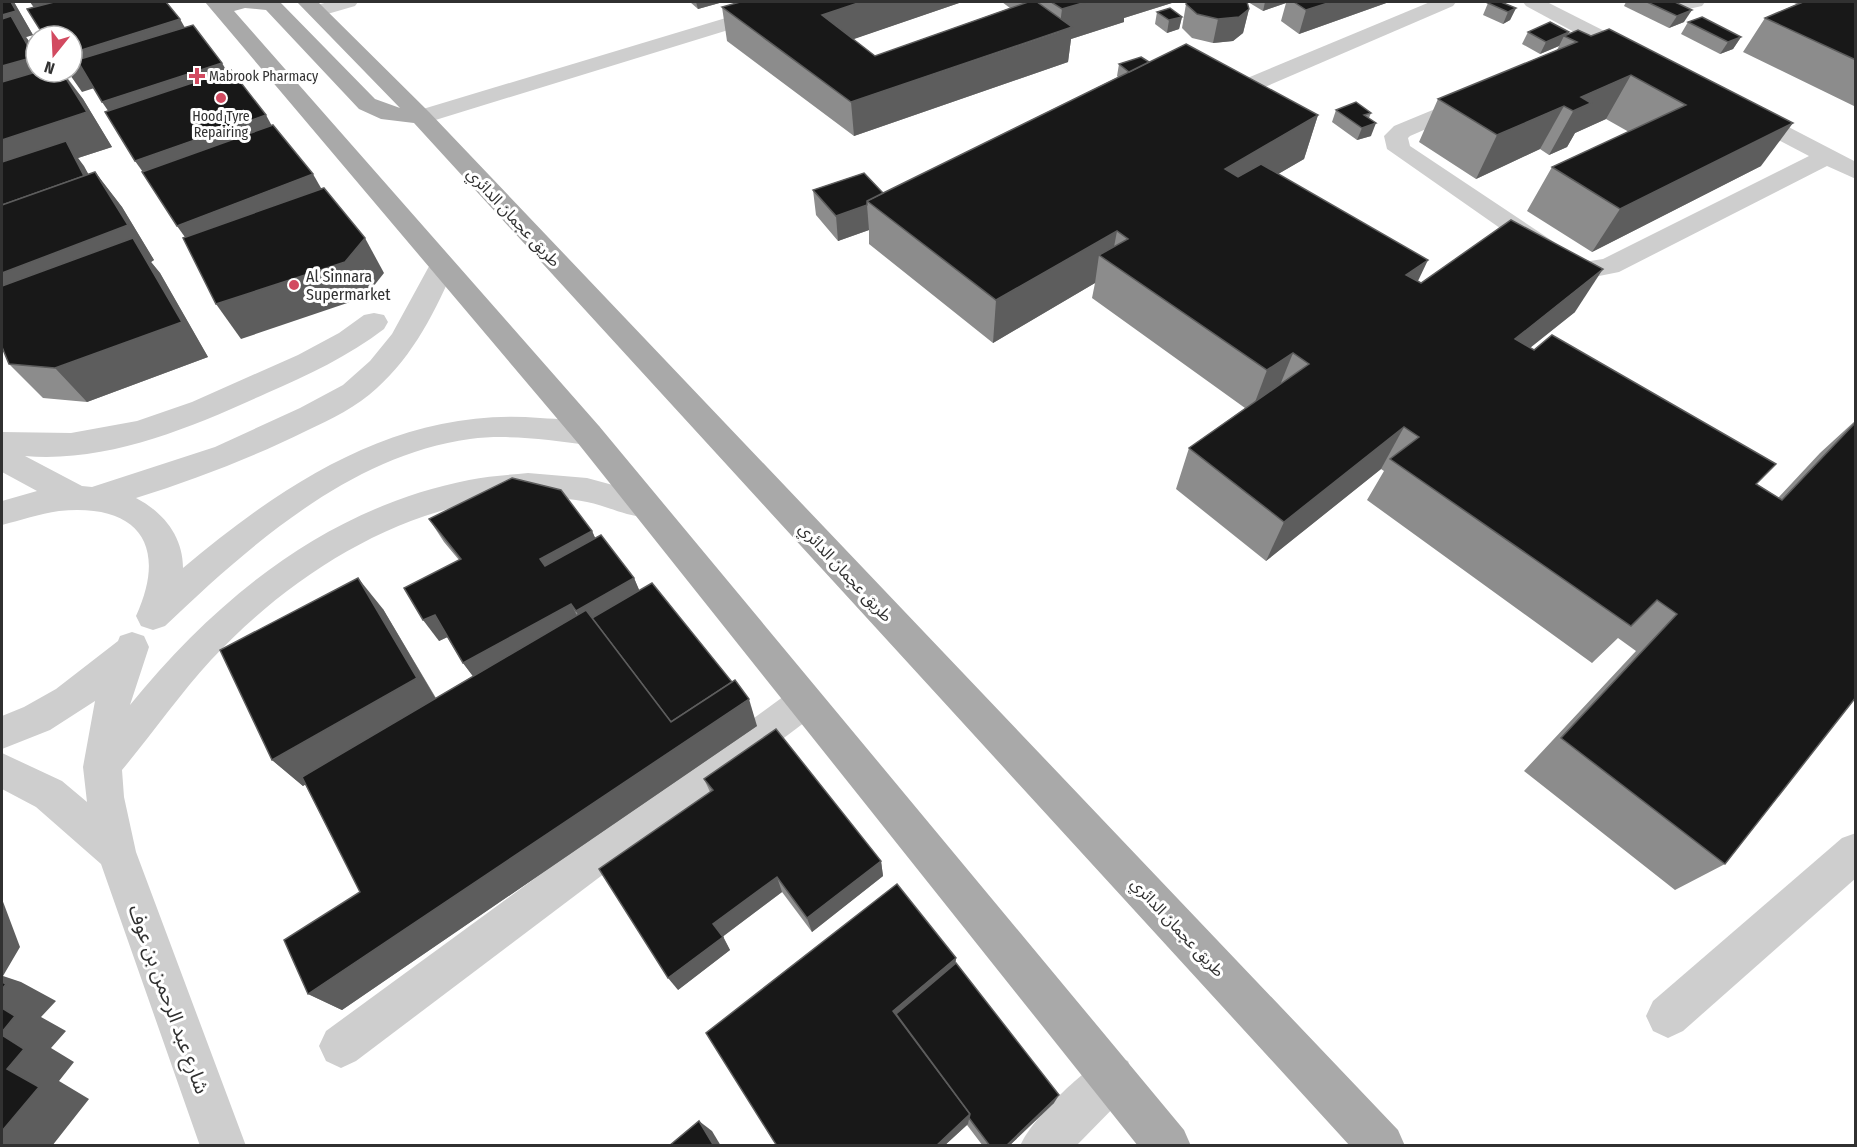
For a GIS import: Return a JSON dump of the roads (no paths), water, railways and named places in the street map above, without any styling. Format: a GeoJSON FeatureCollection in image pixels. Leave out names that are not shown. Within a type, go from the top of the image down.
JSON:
{"type":"FeatureCollection","features":[{"type":"Feature","properties":{"kind":"main road"},"geometry":{"type":"LineString","coordinates":[[217,5],[244,2],[272,6],[367,104],[389,114],[421,117]]}},
{"type":"Feature","properties":{"kind":"main road"},"geometry":{"type":"LineString","coordinates":[[217,5],[588,434],[1168,1146]]}},
{"type":"Feature","properties":{"kind":"main road","name":"طريق عجمان الدائري"},"geometry":{"type":"LineString","coordinates":[[312,6],[421,117],[1382,1146]]}},
{"type":"Feature","properties":{"kind":"street"},"geometry":{"type":"LineString","coordinates":[[312,6],[348,2]]}},
{"type":"Feature","properties":{"kind":"street"},"geometry":{"type":"LineString","coordinates":[[421,117],[799,2]]}},
{"type":"Feature","properties":{"kind":"street"},"geometry":{"type":"LineString","coordinates":[[1229,94],[1446,2]]}},
{"type":"Feature","properties":{"kind":"street"},"geometry":{"type":"LineString","coordinates":[[1533,2],[1650,64]]}},
{"type":"Feature","properties":{"kind":"street"},"geometry":{"type":"LineString","coordinates":[[1659,2],[1676,6],[1695,2]]}},
{"type":"Feature","properties":{"kind":"street"},"geometry":{"type":"LineString","coordinates":[[1587,51],[1609,42]]}},
{"type":"Feature","properties":{"kind":"street"},"geometry":{"type":"LineString","coordinates":[[1489,93],[1402,131],[1396,136],[1399,149],[1566,261],[1589,270],[1610,266],[1826,157]]}},
{"type":"Feature","properties":{"kind":"street"},"geometry":{"type":"LineString","coordinates":[[1723,102],[1856,172]]}},
{"type":"Feature","properties":{"kind":"street"},"geometry":{"type":"LineString","coordinates":[[2,513],[46,501],[85,499],[141,486],[234,452],[343,398],[383,364],[418,316],[442,265]]}},
{"type":"Feature","properties":{"kind":"street"},"geometry":{"type":"LineString","coordinates":[[2,443],[52,447],[85,444],[153,429],[186,417],[317,358],[358,335],[374,321]]}},
{"type":"Feature","properties":{"kind":"street"},"geometry":{"type":"LineString","coordinates":[[153,616],[192,579],[276,514],[319,487],[399,447],[436,435],[500,426],[588,434]]}},
{"type":"Feature","properties":{"kind":"street"},"geometry":{"type":"LineString","coordinates":[[2,458],[85,499],[121,505],[144,518],[160,536],[167,559],[165,586],[153,616],[132,647],[99,679],[59,707],[2,732]]}},
{"type":"Feature","properties":{"kind":"street"},"geometry":{"type":"LineString","coordinates":[[102,768],[178,674],[212,637],[249,603],[328,548],[394,514],[434,499],[475,489],[514,484],[584,488],[616,495],[646,506]]}},
{"type":"Feature","properties":{"kind":"street","name":"شارع عبد الرحمن بن عوف"},"geometry":{"type":"LineString","coordinates":[[132,647],[112,706],[102,768],[105,810],[116,852],[223,1146]]}},
{"type":"Feature","properties":{"kind":"street"},"geometry":{"type":"LineString","coordinates":[[341,1046],[804,702]]}},
{"type":"Feature","properties":{"kind":"street","name":"شارع عبد الرحمن بن عوف"},"geometry":{"type":"LineString","coordinates":[[2,770],[49,794],[116,852]]}},
{"type":"Feature","properties":{"kind":"street"},"geometry":{"type":"LineString","coordinates":[[1668,1016],[1856,852]]}},
{"type":"Feature","properties":{"kind":"street"},"geometry":{"type":"LineString","coordinates":[[1043,1146],[1112,1077]]}},
{"type":"Feature","properties":{"kind":"place","name":"Mabrook Pharmacy"},"geometry":{"type":"Point","coordinates":[197,76]}},
{"type":"Feature","properties":{"kind":"place","name":"Hood Tyre Repairing"},"geometry":{"type":"Point","coordinates":[221,98]}},
{"type":"Feature","properties":{"kind":"place","name":"Al Sinnara Supermarket"},"geometry":{"type":"Point","coordinates":[294,285]}}]}
